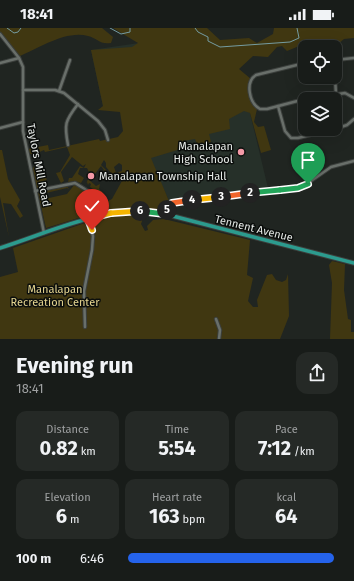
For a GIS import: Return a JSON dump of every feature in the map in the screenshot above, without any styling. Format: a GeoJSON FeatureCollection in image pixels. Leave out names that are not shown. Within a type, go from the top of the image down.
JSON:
{"type":"FeatureCollection","features":[{"type":"Feature","properties":{"kind":"main road","name":"Tennent Avenue"},"geometry":{"type":"LineString","coordinates":[[0,248],[108,213],[127,211],[165,214],[354,262]]}},
{"type":"Feature","properties":{"kind":"street","name":"Taylors Mill Road"},"geometry":{"type":"LineString","coordinates":[[0,34],[19,58],[23,68],[24,138],[44,233]]}},
{"type":"Feature","properties":{"kind":"street"},"geometry":{"type":"LineString","coordinates":[[0,63],[19,58]]}},
{"type":"Feature","properties":{"kind":"street"},"geometry":{"type":"LineString","coordinates":[[342,59],[354,58]]}},
{"type":"Feature","properties":{"kind":"street"},"geometry":{"type":"LineString","coordinates":[[59,91],[70,60]]}},
{"type":"Feature","properties":{"kind":"street"},"geometry":{"type":"LineString","coordinates":[[298,64],[256,75],[251,80],[249,87],[253,103],[257,107],[265,110],[298,101]]}},
{"type":"Feature","properties":{"kind":"street"},"geometry":{"type":"LineString","coordinates":[[23,90],[59,91],[78,104],[100,123],[108,140]]}},
{"type":"Feature","properties":{"kind":"street"},"geometry":{"type":"LineString","coordinates":[[342,94],[348,94],[354,98]]}},
{"type":"Feature","properties":{"kind":"street"},"geometry":{"type":"LineString","coordinates":[[68,145],[65,125],[68,117],[78,104]]}},
{"type":"Feature","properties":{"kind":"street"},"geometry":{"type":"LineString","coordinates":[[278,106],[285,131],[291,138],[306,136]]}},
{"type":"Feature","properties":{"kind":"street"},"geometry":{"type":"LineString","coordinates":[[342,127],[346,126],[354,119]]}},
{"type":"Feature","properties":{"kind":"street"},"geometry":{"type":"LineString","coordinates":[[0,128],[23,122]]}},
{"type":"Feature","properties":{"kind":"street"},"geometry":{"type":"LineString","coordinates":[[165,214],[170,204],[301,187],[332,168],[354,161]]}},
{"type":"Feature","properties":{"kind":"street"},"geometry":{"type":"LineString","coordinates":[[35,191],[74,183],[79,184],[96,196],[96,199],[86,211],[93,236],[92,252],[84,291],[85,327]]}},
{"type":"Feature","properties":{"kind":"street"},"geometry":{"type":"LineString","coordinates":[[216,319],[220,330],[219,339]]}},
{"type":"Feature","properties":{"kind":"shaded area","name":"Manalapan High School"},"geometry":{"type":"Polygon","coordinates":[[[139,43],[250,113],[268,188],[169,201],[128,110],[103,106],[91,50],[139,43]]]}},
{"type":"Feature","properties":{"kind":"green space"},"geometry":{"type":"Polygon","coordinates":[[[0,28],[102,28],[113,37],[111,43],[107,43],[88,36],[71,35],[53,41],[20,56],[9,47],[4,36],[0,38],[0,28]]]}},
{"type":"Feature","properties":{"kind":"green space"},"geometry":{"type":"Polygon","coordinates":[[[113,28],[207,28],[220,40],[249,38],[257,43],[273,34],[274,28],[354,28],[354,38],[342,41],[298,40],[298,46],[287,51],[282,46],[277,47],[268,57],[253,56],[239,69],[251,79],[249,87],[257,109],[254,122],[258,127],[264,126],[271,150],[261,153],[250,113],[244,111],[229,119],[230,129],[209,134],[211,142],[198,146],[195,139],[183,141],[184,148],[151,158],[169,201],[162,210],[119,209],[88,215],[88,210],[96,202],[103,199],[108,201],[112,199],[123,179],[112,174],[106,167],[104,160],[101,165],[107,171],[103,175],[104,170],[101,166],[95,174],[90,171],[89,172],[87,168],[84,168],[86,164],[83,166],[72,157],[61,172],[64,181],[61,183],[56,173],[60,172],[70,155],[67,147],[45,152],[44,150],[33,155],[29,153],[28,149],[48,145],[49,150],[99,139],[100,141],[118,137],[123,131],[120,112],[98,110],[103,106],[91,50],[132,47],[138,43],[113,28]],[[119,163],[114,167],[116,173],[122,171],[122,165],[119,163]]]}},
{"type":"Feature","properties":{"kind":"green space"},"geometry":{"type":"Polygon","coordinates":[[[0,150],[2,150],[8,179],[20,200],[17,206],[23,216],[20,218],[11,204],[3,203],[9,237],[0,197],[0,150]]]}},
{"type":"Feature","properties":{"kind":"green space"},"geometry":{"type":"Polygon","coordinates":[[[35,166],[41,167],[45,173],[47,181],[42,188],[36,188],[32,169],[35,166]]]}},
{"type":"Feature","properties":{"kind":"green space"},"geometry":{"type":"Polygon","coordinates":[[[80,166],[84,168],[80,168],[78,174],[84,178],[81,183],[75,181],[68,182],[69,178],[72,178],[80,166]]]}},
{"type":"Feature","properties":{"kind":"green space"},"geometry":{"type":"Polygon","coordinates":[[[88,179],[96,186],[100,184],[99,189],[103,193],[102,196],[97,199],[96,191],[90,187],[91,184],[89,183],[88,185],[87,182],[86,184],[88,179]]]}},
{"type":"Feature","properties":{"kind":"green space"},"geometry":{"type":"Polygon","coordinates":[[[75,184],[95,198],[85,210],[85,216],[46,228],[38,193],[43,191],[49,198],[67,194],[75,184]]]}},
{"type":"Feature","properties":{"kind":"green space"},"geometry":{"type":"Polygon","coordinates":[[[67,186],[69,189],[67,188],[46,193],[48,190],[67,186]]]}},
{"type":"Feature","properties":{"kind":"green space","name":"Manalapan Recreation Center"},"geometry":{"type":"Polygon","coordinates":[[[129,213],[144,215],[141,224],[145,231],[148,230],[147,226],[153,220],[164,219],[250,240],[247,275],[253,278],[248,301],[253,307],[258,307],[257,300],[267,275],[272,274],[276,280],[282,282],[286,280],[288,274],[289,316],[280,339],[0,339],[0,277],[18,272],[13,248],[102,217],[129,213]]]}},
{"type":"Feature","properties":{"kind":"green space"},"geometry":{"type":"Polygon","coordinates":[[[332,261],[345,264],[344,290],[348,319],[351,320],[351,332],[354,332],[354,339],[330,339],[332,283],[329,265],[332,261]]]}},
{"type":"Feature","properties":{"kind":"waterway"},"geometry":{"type":"LineString","coordinates":[[7,28],[14,33],[18,32],[21,28]]}},
{"type":"Feature","properties":{"kind":"waterway"},"geometry":{"type":"LineString","coordinates":[[110,28],[121,34],[130,32],[130,28]]}},
{"type":"Feature","properties":{"kind":"waterway"},"geometry":{"type":"LineString","coordinates":[[195,28],[198,32],[208,37],[208,41],[220,47],[290,42],[299,38],[297,28]]}},
{"type":"Feature","properties":{"kind":"place","name":"Manalapan High School"},"geometry":{"type":"Point","coordinates":[241,152]}},
{"type":"Feature","properties":{"kind":"place","name":"Manalapan Township Hall"},"geometry":{"type":"Point","coordinates":[91,176]}},
{"type":"Feature","properties":{"kind":"route"},"geometry":{"type":"LineString","coordinates":[[92,230],[88,219],[100,215],[132,211],[165,214],[168,206],[173,202],[289,189],[308,184]]}}]}
